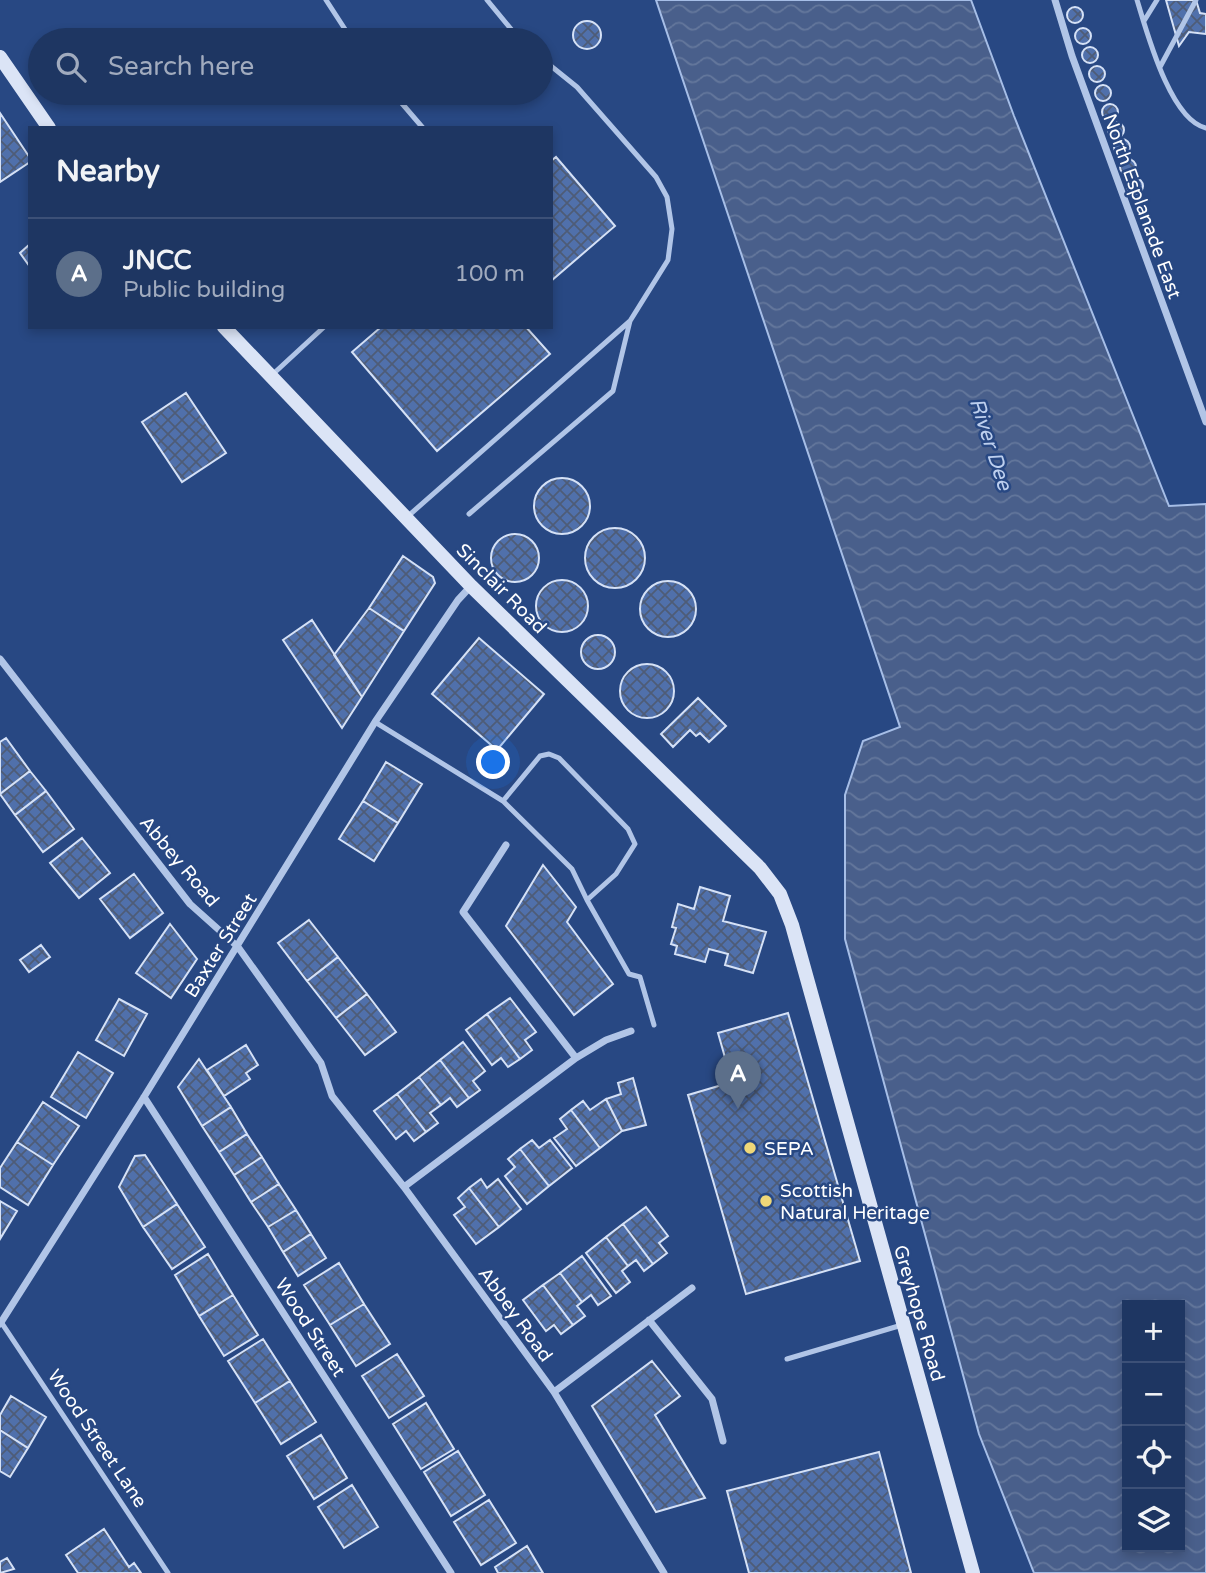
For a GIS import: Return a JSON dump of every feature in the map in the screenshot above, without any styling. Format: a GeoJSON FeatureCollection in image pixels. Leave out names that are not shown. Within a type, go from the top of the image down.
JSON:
{"type":"FeatureCollection","features":[{"type":"Feature","properties":{"kind":"street","name":"North Esplanade East"},"geometry":{"type":"LineString","coordinates":[[1055,0],[1072,56],[1206,422]]}},
{"type":"Feature","properties":{"kind":"street"},"geometry":{"type":"LineString","coordinates":[[0,57],[28,98]]}},
{"type":"Feature","properties":{"kind":"street"},"geometry":{"type":"LineString","coordinates":[[32,105],[47,126]]}},
{"type":"Feature","properties":{"kind":"street","name":"Sinclair Road"},"geometry":{"type":"LineString","coordinates":[[226,329],[471,586],[760,868]]}},
{"type":"Feature","properties":{"kind":"street","name":"Baxter Street"},"geometry":{"type":"LineString","coordinates":[[1,1323],[375,722],[458,600],[471,586]]}},
{"type":"Feature","properties":{"kind":"street","name":"Abbey Road"},"geometry":{"type":"LineString","coordinates":[[0,659],[190,904],[237,947],[321,1063],[332,1096],[404,1187],[554,1392],[664,1573]]}},
{"type":"Feature","properties":{"kind":"street"},"geometry":{"type":"LineString","coordinates":[[506,845],[463,912],[576,1058]]}},
{"type":"Feature","properties":{"kind":"street","name":"Greyhope Road"},"geometry":{"type":"LineString","coordinates":[[760,868],[780,894],[792,925],[973,1573]]}},
{"type":"Feature","properties":{"kind":"street"},"geometry":{"type":"LineString","coordinates":[[404,1187],[576,1058],[606,1040],[631,1031]]}},
{"type":"Feature","properties":{"kind":"street","name":"Wood Street"},"geometry":{"type":"LineString","coordinates":[[144,1097],[451,1573]]}},
{"type":"Feature","properties":{"kind":"street"},"geometry":{"type":"LineString","coordinates":[[554,1392],[692,1288]]}},
{"type":"Feature","properties":{"kind":"street"},"geometry":{"type":"LineString","coordinates":[[649,1320],[712,1399],[723,1441]]}},
{"type":"Feature","properties":{"kind":"lane"},"geometry":{"type":"LineString","coordinates":[[326,0],[344,28]]}},
{"type":"Feature","properties":{"kind":"lane"},"geometry":{"type":"LineString","coordinates":[[487,0],[510,28]]}},
{"type":"Feature","properties":{"kind":"lane"},"geometry":{"type":"LineString","coordinates":[[1138,0],[1160,67],[1190,121],[1206,128]]}},
{"type":"Feature","properties":{"kind":"lane"},"geometry":{"type":"LineString","coordinates":[[1144,21],[1157,0]]}},
{"type":"Feature","properties":{"kind":"lane"},"geometry":{"type":"LineString","coordinates":[[1160,67],[1196,0]]}},
{"type":"Feature","properties":{"kind":"lane"},"geometry":{"type":"LineString","coordinates":[[469,514],[613,391],[631,321],[668,260],[672,229],[667,197],[656,177],[577,87],[553,68]]}},
{"type":"Feature","properties":{"kind":"lane"},"geometry":{"type":"LineString","coordinates":[[403,105],[421,126]]}},
{"type":"Feature","properties":{"kind":"lane"},"geometry":{"type":"LineString","coordinates":[[407,517],[631,321]]}},
{"type":"Feature","properties":{"kind":"lane"},"geometry":{"type":"LineString","coordinates":[[272,375],[322,329]]}},
{"type":"Feature","properties":{"kind":"lane"},"geometry":{"type":"LineString","coordinates":[[375,722],[503,802],[572,869],[629,974],[640,977],[654,1025]]}},
{"type":"Feature","properties":{"kind":"lane"},"geometry":{"type":"LineString","coordinates":[[503,802],[540,756],[549,754],[559,758],[628,829],[635,844],[616,874],[587,900]]}},
{"type":"Feature","properties":{"kind":"lane","name":"Wood Street Lane"},"geometry":{"type":"LineString","coordinates":[[1,1323],[168,1573]]}},
{"type":"Feature","properties":{"kind":"lane"},"geometry":{"type":"LineString","coordinates":[[788,1359],[903,1324]]}},
{"type":"Feature","properties":{"kind":"water","name":"River Dee"},"geometry":{"type":"Polygon","coordinates":[[[656,0],[971,0],[1014,116],[1169,506],[1206,504],[1206,1573],[1034,1573],[979,1434],[845,939],[845,795],[863,741],[900,727],[656,0]]]}},
{"type":"Feature","properties":{"kind":"building"},"geometry":{"type":"Polygon","coordinates":[[[1166,0],[1196,0],[1200,13],[1206,14],[1206,34],[1189,32],[1179,46],[1166,0]]]}},
{"type":"Feature","properties":{"kind":"building"},"geometry":{"type":"Polygon","coordinates":[[[1075,7],[1081,9],[1081,21],[1075,23],[1069,21],[1067,15],[1069,9],[1075,7]]]}},
{"type":"Feature","properties":{"kind":"building"},"geometry":{"type":"Polygon","coordinates":[[[587,21],[597,25],[601,35],[597,45],[587,49],[577,45],[573,35],[577,25],[587,21]]]}},
{"type":"Feature","properties":{"kind":"building"},"geometry":{"type":"Polygon","coordinates":[[[1083,28],[1089,30],[1089,42],[1083,44],[1077,42],[1075,36],[1077,30],[1083,28]]]}},
{"type":"Feature","properties":{"kind":"building"},"geometry":{"type":"Polygon","coordinates":[[[1090,47],[1096,49],[1096,61],[1090,63],[1084,61],[1082,55],[1084,49],[1090,47]]]}},
{"type":"Feature","properties":{"kind":"building"},"geometry":{"type":"Polygon","coordinates":[[[1097,66],[1103,68],[1103,80],[1097,82],[1091,80],[1089,74],[1091,68],[1097,66]]]}},
{"type":"Feature","properties":{"kind":"building"},"geometry":{"type":"Polygon","coordinates":[[[1103,85],[1109,87],[1109,99],[1103,101],[1097,99],[1095,93],[1097,87],[1103,85]]]}},
{"type":"Feature","properties":{"kind":"building"},"geometry":{"type":"Polygon","coordinates":[[[1110,104],[1116,106],[1116,118],[1110,120],[1104,118],[1102,112],[1104,106],[1110,104]]]}},
{"type":"Feature","properties":{"kind":"building"},"geometry":{"type":"Polygon","coordinates":[[[0,113],[28,155],[28,163],[0,182],[0,113]]]}},
{"type":"Feature","properties":{"kind":"building"},"geometry":{"type":"Polygon","coordinates":[[[1116,122],[1122,124],[1122,136],[1116,138],[1110,136],[1108,130],[1110,124],[1116,122]]]}},
{"type":"Feature","properties":{"kind":"building"},"geometry":{"type":"Polygon","coordinates":[[[1122,139],[1128,141],[1128,153],[1122,155],[1116,153],[1114,147],[1116,141],[1122,139]]]}},
{"type":"Feature","properties":{"kind":"building"},"geometry":{"type":"Polygon","coordinates":[[[556,157],[615,226],[553,279],[553,159],[556,157]]]}},
{"type":"Feature","properties":{"kind":"building"},"geometry":{"type":"Polygon","coordinates":[[[1128,159],[1134,161],[1134,173],[1128,175],[1122,173],[1120,167],[1122,161],[1128,159]]]}},
{"type":"Feature","properties":{"kind":"building"},"geometry":{"type":"Polygon","coordinates":[[[1135,178],[1141,180],[1141,192],[1135,194],[1129,192],[1127,186],[1129,180],[1135,178]]]}},
{"type":"Feature","properties":{"kind":"building"},"geometry":{"type":"Polygon","coordinates":[[[28,246],[28,264],[20,253],[28,246]]]}},
{"type":"Feature","properties":{"kind":"building"},"geometry":{"type":"Polygon","coordinates":[[[379,329],[528,329],[550,354],[437,451],[352,352],[379,329]]]}},
{"type":"Feature","properties":{"kind":"building"},"geometry":{"type":"Polygon","coordinates":[[[186,393],[226,453],[182,482],[142,422],[186,393]]]}},
{"type":"Feature","properties":{"kind":"building"},"geometry":{"type":"Polygon","coordinates":[[[556,478],[568,478],[578,482],[586,490],[590,506],[586,522],[578,530],[568,534],[556,534],[546,530],[538,522],[534,512],[534,500],[538,490],[546,482],[556,478]]]}},
{"type":"Feature","properties":{"kind":"building"},"geometry":{"type":"Polygon","coordinates":[[[609,528],[621,528],[640,541],[645,558],[643,570],[632,583],[621,588],[609,588],[590,575],[585,564],[585,552],[598,533],[609,528]]]}},
{"type":"Feature","properties":{"kind":"building"},"geometry":{"type":"Polygon","coordinates":[[[515,534],[524,535],[532,541],[538,549],[538,567],[532,575],[524,581],[515,582],[506,581],[498,575],[492,567],[491,558],[492,549],[498,541],[506,535],[515,534]]]}},
{"type":"Feature","properties":{"kind":"building"},"geometry":{"type":"Polygon","coordinates":[[[403,556],[433,577],[435,583],[404,631],[369,608],[403,556]]]}},
{"type":"Feature","properties":{"kind":"building"},"geometry":{"type":"Polygon","coordinates":[[[562,580],[572,582],[580,588],[586,596],[586,616],[580,624],[572,630],[562,632],[552,630],[544,624],[538,616],[536,606],[538,596],[544,588],[552,582],[562,580]]]}},
{"type":"Feature","properties":{"kind":"building"},"geometry":{"type":"Polygon","coordinates":[[[668,581],[679,583],[688,589],[694,598],[694,620],[688,629],[679,635],[668,637],[657,635],[648,629],[642,620],[640,609],[642,598],[648,589],[657,583],[668,581]]]}},
{"type":"Feature","properties":{"kind":"building"},"geometry":{"type":"Polygon","coordinates":[[[369,608],[404,631],[362,697],[334,655],[369,608]]]}},
{"type":"Feature","properties":{"kind":"building"},"geometry":{"type":"Polygon","coordinates":[[[312,620],[362,697],[342,728],[283,640],[312,620]]]}},
{"type":"Feature","properties":{"kind":"building"},"geometry":{"type":"Polygon","coordinates":[[[598,635],[610,640],[615,652],[610,664],[598,669],[586,664],[581,652],[586,640],[598,635]]]}},
{"type":"Feature","properties":{"kind":"building"},"geometry":{"type":"Polygon","coordinates":[[[479,638],[544,694],[497,750],[432,694],[479,638]]]}},
{"type":"Feature","properties":{"kind":"building"},"geometry":{"type":"Polygon","coordinates":[[[647,664],[666,672],[674,691],[666,710],[647,718],[628,710],[620,691],[628,672],[647,664]]]}},
{"type":"Feature","properties":{"kind":"building"},"geometry":{"type":"Polygon","coordinates":[[[698,698],[726,726],[709,742],[700,733],[696,736],[690,730],[673,747],[661,734],[698,698]]]}},
{"type":"Feature","properties":{"kind":"building"},"geometry":{"type":"Polygon","coordinates":[[[6,738],[30,771],[0,794],[0,742],[6,738]]]}},
{"type":"Feature","properties":{"kind":"building"},"geometry":{"type":"Polygon","coordinates":[[[386,762],[422,784],[398,823],[363,801],[386,762]]]}},
{"type":"Feature","properties":{"kind":"building"},"geometry":{"type":"Polygon","coordinates":[[[30,771],[46,791],[15,815],[0,794],[30,771]]]}},
{"type":"Feature","properties":{"kind":"building"},"geometry":{"type":"Polygon","coordinates":[[[46,791],[74,829],[43,852],[15,815],[46,791]]]}},
{"type":"Feature","properties":{"kind":"building"},"geometry":{"type":"Polygon","coordinates":[[[363,801],[398,823],[374,861],[339,839],[363,801]]]}},
{"type":"Feature","properties":{"kind":"building"},"geometry":{"type":"Polygon","coordinates":[[[82,838],[110,873],[79,898],[50,863],[82,838]]]}},
{"type":"Feature","properties":{"kind":"building"},"geometry":{"type":"Polygon","coordinates":[[[543,865],[576,907],[567,922],[613,984],[574,1015],[506,926],[543,865]]]}},
{"type":"Feature","properties":{"kind":"building"},"geometry":{"type":"Polygon","coordinates":[[[134,874],[163,913],[130,938],[100,899],[134,874]]]}},
{"type":"Feature","properties":{"kind":"building"},"geometry":{"type":"Polygon","coordinates":[[[700,887],[730,896],[723,921],[766,932],[753,973],[725,965],[728,954],[709,949],[705,962],[675,954],[677,946],[671,944],[676,928],[672,927],[678,904],[694,909],[700,887]]]}},
{"type":"Feature","properties":{"kind":"building"},"geometry":{"type":"Polygon","coordinates":[[[309,920],[338,957],[307,981],[278,943],[309,920]]]}},
{"type":"Feature","properties":{"kind":"building"},"geometry":{"type":"Polygon","coordinates":[[[170,924],[197,959],[171,998],[136,973],[170,924]]]}},
{"type":"Feature","properties":{"kind":"building"},"geometry":{"type":"Polygon","coordinates":[[[41,945],[50,957],[29,972],[20,960],[41,945]]]}},
{"type":"Feature","properties":{"kind":"building"},"geometry":{"type":"Polygon","coordinates":[[[338,957],[367,994],[336,1018],[307,981],[338,957]]]}},
{"type":"Feature","properties":{"kind":"building"},"geometry":{"type":"Polygon","coordinates":[[[367,994],[396,1032],[365,1055],[336,1018],[367,994]]]}},
{"type":"Feature","properties":{"kind":"building"},"geometry":{"type":"Polygon","coordinates":[[[510,998],[536,1032],[525,1040],[532,1050],[520,1059],[487,1014],[510,998]]]}},
{"type":"Feature","properties":{"kind":"building"},"geometry":{"type":"Polygon","coordinates":[[[119,999],[147,1014],[124,1056],[96,1040],[119,999]]]}},
{"type":"Feature","properties":{"kind":"building"},"geometry":{"type":"Polygon","coordinates":[[[788,1013],[860,1261],[746,1294],[688,1095],[732,1082],[718,1033],[788,1013]]]}},
{"type":"Feature","properties":{"kind":"building"},"geometry":{"type":"Polygon","coordinates":[[[487,1014],[520,1059],[508,1067],[501,1058],[492,1065],[466,1030],[487,1014]]]}},
{"type":"Feature","properties":{"kind":"building"},"geometry":{"type":"Polygon","coordinates":[[[463,1042],[485,1071],[473,1081],[480,1090],[469,1098],[440,1060],[463,1042]]]}},
{"type":"Feature","properties":{"kind":"building"},"geometry":{"type":"Polygon","coordinates":[[[246,1045],[258,1065],[246,1073],[250,1079],[224,1096],[207,1070],[246,1045]]]}},
{"type":"Feature","properties":{"kind":"building"},"geometry":{"type":"Polygon","coordinates":[[[78,1052],[113,1073],[86,1118],[51,1097],[78,1052]]]}},
{"type":"Feature","properties":{"kind":"building"},"geometry":{"type":"Polygon","coordinates":[[[199,1059],[231,1107],[202,1126],[178,1087],[199,1059]]]}},
{"type":"Feature","properties":{"kind":"building"},"geometry":{"type":"Polygon","coordinates":[[[440,1060],[469,1098],[457,1107],[450,1098],[441,1105],[419,1077],[440,1060]]]}},
{"type":"Feature","properties":{"kind":"building"},"geometry":{"type":"Polygon","coordinates":[[[419,1077],[441,1105],[430,1113],[438,1123],[426,1132],[397,1094],[419,1077]]]}},
{"type":"Feature","properties":{"kind":"building"},"geometry":{"type":"Polygon","coordinates":[[[633,1078],[646,1125],[622,1131],[606,1099],[621,1094],[618,1083],[633,1078]]]}},
{"type":"Feature","properties":{"kind":"building"},"geometry":{"type":"Polygon","coordinates":[[[397,1094],[426,1132],[414,1141],[406,1131],[396,1139],[374,1111],[397,1094]]]}},
{"type":"Feature","properties":{"kind":"building"},"geometry":{"type":"Polygon","coordinates":[[[606,1099],[622,1131],[600,1148],[571,1110],[583,1101],[590,1110],[606,1099]]]}},
{"type":"Feature","properties":{"kind":"building"},"geometry":{"type":"Polygon","coordinates":[[[43,1102],[79,1126],[53,1165],[17,1142],[43,1102]]]}},
{"type":"Feature","properties":{"kind":"building"},"geometry":{"type":"Polygon","coordinates":[[[231,1107],[247,1134],[219,1152],[202,1126],[231,1107]]]}},
{"type":"Feature","properties":{"kind":"building"},"geometry":{"type":"Polygon","coordinates":[[[571,1110],[600,1148],[576,1166],[554,1138],[567,1129],[560,1119],[571,1110]]]}},
{"type":"Feature","properties":{"kind":"building"},"geometry":{"type":"Polygon","coordinates":[[[247,1134],[262,1157],[234,1175],[219,1152],[247,1134]]]}},
{"type":"Feature","properties":{"kind":"building"},"geometry":{"type":"Polygon","coordinates":[[[532,1140],[539,1148],[550,1140],[572,1168],[549,1186],[520,1149],[532,1140]]]}},
{"type":"Feature","properties":{"kind":"building"},"geometry":{"type":"Polygon","coordinates":[[[17,1142],[53,1165],[28,1205],[0,1187],[0,1168],[17,1142]]]}},
{"type":"Feature","properties":{"kind":"building"},"geometry":{"type":"Polygon","coordinates":[[[520,1149],[549,1186],[527,1204],[505,1176],[515,1167],[508,1159],[520,1149]]]}},
{"type":"Feature","properties":{"kind":"building"},"geometry":{"type":"Polygon","coordinates":[[[145,1155],[177,1204],[143,1227],[119,1187],[135,1156],[145,1155]]]}},
{"type":"Feature","properties":{"kind":"building"},"geometry":{"type":"Polygon","coordinates":[[[262,1157],[279,1184],[251,1202],[234,1175],[262,1157]]]}},
{"type":"Feature","properties":{"kind":"building"},"geometry":{"type":"Polygon","coordinates":[[[481,1179],[487,1188],[498,1179],[521,1209],[499,1227],[469,1188],[481,1179]]]}},
{"type":"Feature","properties":{"kind":"building"},"geometry":{"type":"Polygon","coordinates":[[[279,1184],[296,1210],[268,1227],[251,1202],[279,1184]]]}},
{"type":"Feature","properties":{"kind":"building"},"geometry":{"type":"Polygon","coordinates":[[[469,1188],[499,1227],[476,1244],[454,1215],[465,1207],[458,1198],[469,1188]]]}},
{"type":"Feature","properties":{"kind":"building"},"geometry":{"type":"Polygon","coordinates":[[[0,1201],[17,1211],[0,1239],[0,1201]]]}},
{"type":"Feature","properties":{"kind":"building"},"geometry":{"type":"Polygon","coordinates":[[[177,1204],[205,1247],[172,1269],[143,1227],[177,1204]]]}},
{"type":"Feature","properties":{"kind":"building"},"geometry":{"type":"Polygon","coordinates":[[[646,1207],[668,1236],[659,1243],[667,1253],[653,1264],[623,1224],[646,1207]]]}},
{"type":"Feature","properties":{"kind":"building"},"geometry":{"type":"Polygon","coordinates":[[[296,1210],[311,1234],[283,1252],[268,1227],[296,1210]]]}},
{"type":"Feature","properties":{"kind":"building"},"geometry":{"type":"Polygon","coordinates":[[[623,1224],[653,1264],[644,1271],[636,1260],[628,1266],[606,1237],[623,1224]]]}},
{"type":"Feature","properties":{"kind":"building"},"geometry":{"type":"Polygon","coordinates":[[[311,1234],[326,1258],[298,1276],[283,1252],[311,1234]]]}},
{"type":"Feature","properties":{"kind":"building"},"geometry":{"type":"Polygon","coordinates":[[[606,1237],[628,1266],[622,1271],[630,1282],[616,1293],[586,1253],[606,1237]]]}},
{"type":"Feature","properties":{"kind":"building"},"geometry":{"type":"Polygon","coordinates":[[[208,1254],[233,1295],[199,1316],[175,1275],[208,1254]]]}},
{"type":"Feature","properties":{"kind":"building"},"geometry":{"type":"Polygon","coordinates":[[[582,1256],[611,1296],[598,1305],[591,1295],[582,1302],[560,1273],[582,1256]]]}},
{"type":"Feature","properties":{"kind":"building"},"geometry":{"type":"Polygon","coordinates":[[[339,1263],[364,1304],[330,1325],[304,1285],[339,1263]]]}},
{"type":"Feature","properties":{"kind":"building"},"geometry":{"type":"Polygon","coordinates":[[[560,1273],[582,1302],[577,1306],[585,1316],[573,1325],[543,1285],[560,1273]]]}},
{"type":"Feature","properties":{"kind":"building"},"geometry":{"type":"Polygon","coordinates":[[[543,1285],[573,1325],[561,1334],[554,1325],[546,1331],[523,1300],[543,1285]]]}},
{"type":"Feature","properties":{"kind":"building"},"geometry":{"type":"Polygon","coordinates":[[[233,1295],[258,1335],[224,1356],[199,1316],[233,1295]]]}},
{"type":"Feature","properties":{"kind":"building"},"geometry":{"type":"Polygon","coordinates":[[[364,1304],[390,1344],[356,1366],[330,1325],[364,1304]]]}},
{"type":"Feature","properties":{"kind":"building"},"geometry":{"type":"Polygon","coordinates":[[[263,1339],[290,1381],[255,1403],[228,1361],[263,1339]]]}},
{"type":"Feature","properties":{"kind":"building"},"geometry":{"type":"Polygon","coordinates":[[[397,1354],[424,1396],[389,1418],[362,1376],[397,1354]]]}},
{"type":"Feature","properties":{"kind":"building"},"geometry":{"type":"Polygon","coordinates":[[[652,1361],[680,1396],[655,1415],[705,1498],[656,1512],[592,1406],[652,1361]]]}},
{"type":"Feature","properties":{"kind":"building"},"geometry":{"type":"Polygon","coordinates":[[[290,1381],[316,1422],[281,1444],[255,1403],[290,1381]]]}},
{"type":"Feature","properties":{"kind":"building"},"geometry":{"type":"Polygon","coordinates":[[[11,1396],[46,1417],[28,1448],[0,1430],[0,1415],[11,1396]]]}},
{"type":"Feature","properties":{"kind":"building"},"geometry":{"type":"Polygon","coordinates":[[[426,1403],[454,1449],[421,1469],[393,1424],[426,1403]]]}},
{"type":"Feature","properties":{"kind":"building"},"geometry":{"type":"Polygon","coordinates":[[[0,1430],[28,1448],[10,1477],[0,1471],[0,1430]]]}},
{"type":"Feature","properties":{"kind":"building"},"geometry":{"type":"Polygon","coordinates":[[[321,1435],[347,1478],[314,1499],[287,1456],[321,1435]]]}},
{"type":"Feature","properties":{"kind":"building"},"geometry":{"type":"Polygon","coordinates":[[[458,1451],[485,1495],[451,1516],[424,1472],[458,1451]]]}},
{"type":"Feature","properties":{"kind":"building"},"geometry":{"type":"Polygon","coordinates":[[[879,1452],[911,1573],[749,1573],[727,1491],[879,1452]]]}},
{"type":"Feature","properties":{"kind":"building"},"geometry":{"type":"Polygon","coordinates":[[[352,1485],[378,1527],[344,1548],[318,1507],[352,1485]]]}},
{"type":"Feature","properties":{"kind":"building"},"geometry":{"type":"Polygon","coordinates":[[[489,1500],[516,1543],[481,1565],[454,1522],[489,1500]]]}},
{"type":"Feature","properties":{"kind":"building"},"geometry":{"type":"Polygon","coordinates":[[[104,1529],[129,1567],[134,1563],[141,1573],[78,1573],[66,1555],[104,1529]]]}},
{"type":"Feature","properties":{"kind":"building"},"geometry":{"type":"Polygon","coordinates":[[[527,1546],[543,1573],[498,1573],[495,1567],[527,1546]]]}},
{"type":"Feature","properties":{"kind":"building"},"geometry":{"type":"Polygon","coordinates":[[[7,1558],[14,1569],[0,1573],[0,1562],[7,1558]]]}},
{"type":"Feature","properties":{"kind":"place","name":"JNCC"},"geometry":{"type":"Point","coordinates":[738,1109]}},
{"type":"Feature","properties":{"kind":"place","name":"SEPA"},"geometry":{"type":"Point","coordinates":[750,1148]}},
{"type":"Feature","properties":{"kind":"place","name":"Scottish Natural Heritage"},"geometry":{"type":"Point","coordinates":[766,1201]}}]}
